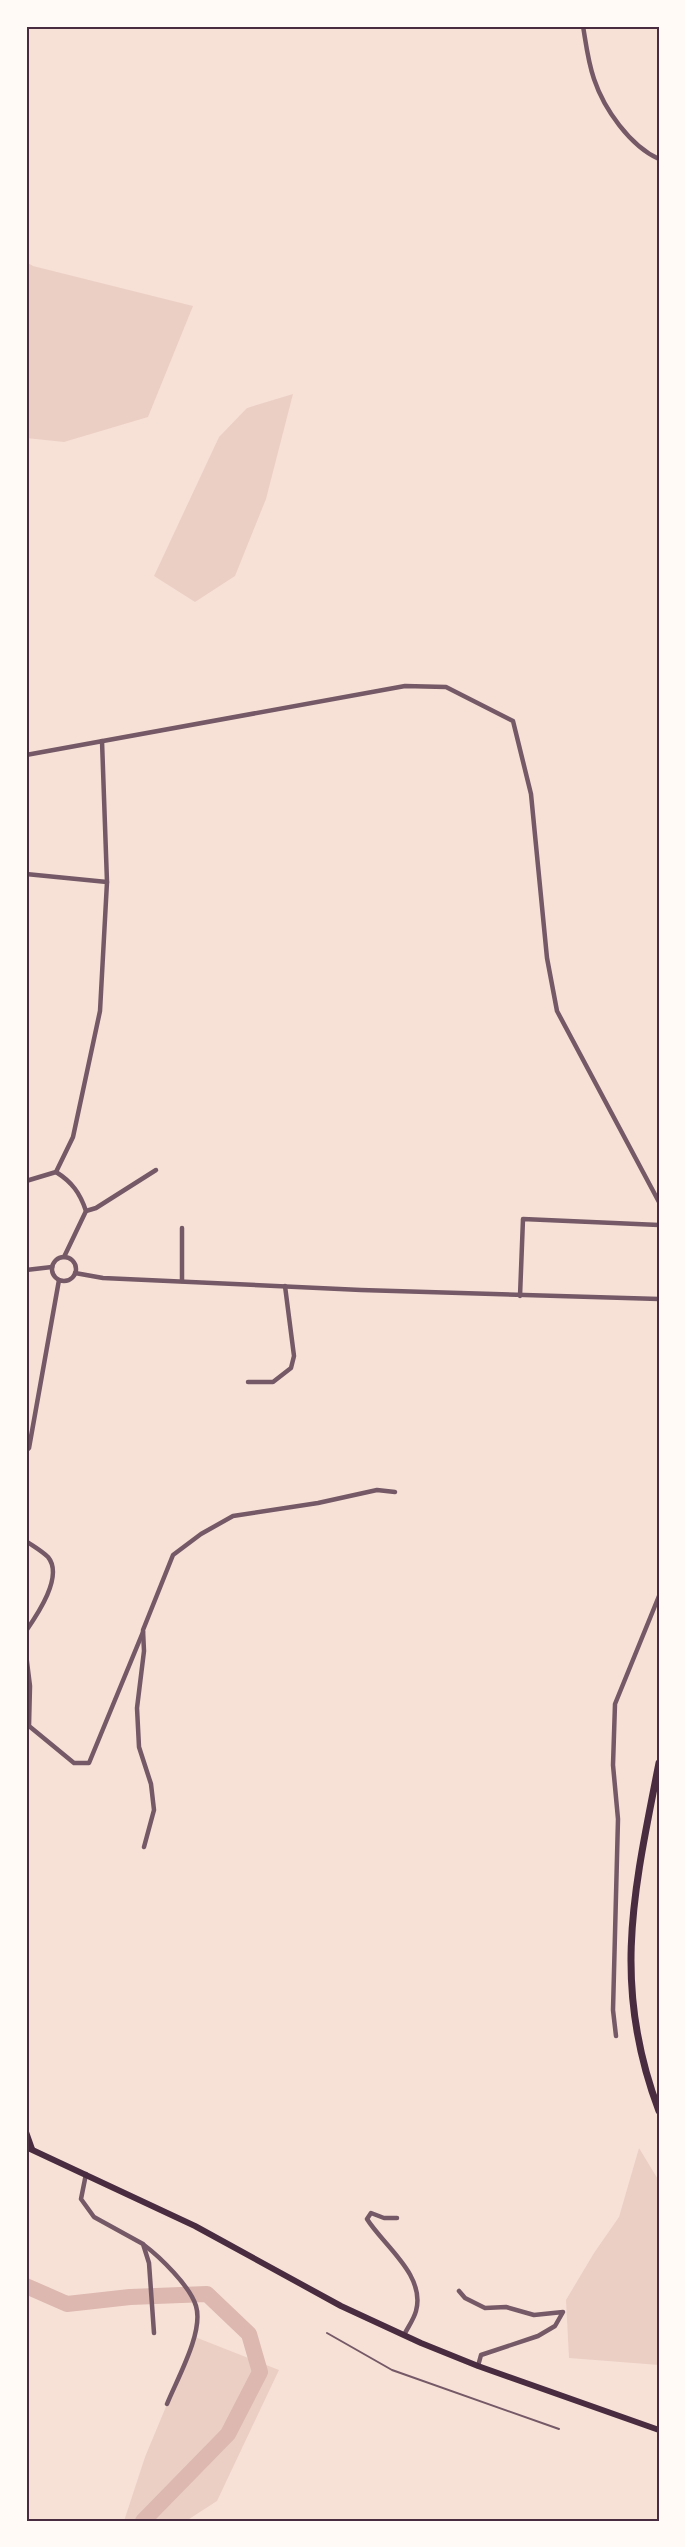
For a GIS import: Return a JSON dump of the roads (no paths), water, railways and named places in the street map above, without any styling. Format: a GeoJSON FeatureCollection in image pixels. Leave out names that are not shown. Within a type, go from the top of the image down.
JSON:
{"type":"FeatureCollection","features":[{"type":"Feature","properties":{"kind":"main road"},"geometry":{"type":"LineString","coordinates":[[659,1763],[635,1885],[630,1962],[636,2030],[643,2062],[659,2111]]}},
{"type":"Feature","properties":{"kind":"main road"},"geometry":{"type":"LineString","coordinates":[[26,2132],[29,2148],[195,2226],[341,2306],[478,2366],[659,2430]]}},
{"type":"Feature","properties":{"kind":"street"},"geometry":{"type":"LineString","coordinates":[[583,26],[591,69],[600,93],[626,132],[640,147],[659,159]]}},
{"type":"Feature","properties":{"kind":"street"},"geometry":{"type":"LineString","coordinates":[[26,755],[405,686],[446,687],[513,721],[531,794],[547,958],[557,1011],[659,1202]]}},
{"type":"Feature","properties":{"kind":"street"},"geometry":{"type":"LineString","coordinates":[[26,1181],[56,1172],[73,1137],[100,1011],[107,882],[102,742]]}},
{"type":"Feature","properties":{"kind":"street"},"geometry":{"type":"LineString","coordinates":[[26,874],[107,882]]}},
{"type":"Feature","properties":{"kind":"street"},"geometry":{"type":"LineString","coordinates":[[59,1280],[54,1275],[52,1267],[54,1261],[64,1257],[86,1211],[96,1208],[156,1170]]}},
{"type":"Feature","properties":{"kind":"street"},"geometry":{"type":"LineString","coordinates":[[56,1172],[70,1181],[86,1211]]}},
{"type":"Feature","properties":{"kind":"street"},"geometry":{"type":"LineString","coordinates":[[520,1296],[523,1219],[659,1225]]}},
{"type":"Feature","properties":{"kind":"street"},"geometry":{"type":"LineString","coordinates":[[182,1228],[182,1282]]}},
{"type":"Feature","properties":{"kind":"street"},"geometry":{"type":"LineString","coordinates":[[59,1280],[70,1279],[75,1274],[74,1262],[64,1257]]}},
{"type":"Feature","properties":{"kind":"street"},"geometry":{"type":"LineString","coordinates":[[26,1270],[52,1267]]}},
{"type":"Feature","properties":{"kind":"street"},"geometry":{"type":"LineString","coordinates":[[75,1274],[94,1277],[182,1282],[520,1296],[659,1299]]}},
{"type":"Feature","properties":{"kind":"street"},"geometry":{"type":"LineString","coordinates":[[26,1451],[29,1448],[59,1280]]}},
{"type":"Feature","properties":{"kind":"street"},"geometry":{"type":"LineString","coordinates":[[248,1382],[273,1382],[291,1368],[294,1356],[285,1286]]}},
{"type":"Feature","properties":{"kind":"street"},"geometry":{"type":"LineString","coordinates":[[26,1654],[30,1686],[29,1726],[74,1763],[89,1763],[173,1555],[200,1534],[234,1516],[318,1503],[377,1490],[394,1492]]}},
{"type":"Feature","properties":{"kind":"street"},"geometry":{"type":"LineString","coordinates":[[26,1541],[49,1558],[53,1571],[45,1602],[26,1631]]}},
{"type":"Feature","properties":{"kind":"street"},"geometry":{"type":"LineString","coordinates":[[616,2036],[613,2010],[618,1819],[613,1765],[615,1704],[659,1596]]}},
{"type":"Feature","properties":{"kind":"street"},"geometry":{"type":"LineString","coordinates":[[143,1630],[144,1651],[137,1708],[139,1746],[151,1784],[154,1810],[144,1848]]}},
{"type":"Feature","properties":{"kind":"street"},"geometry":{"type":"LineString","coordinates":[[86,2174],[81,2200],[94,2217],[143,2244],[163,2260],[196,2305],[197,2328],[167,2404]]}},
{"type":"Feature","properties":{"kind":"street"},"geometry":{"type":"LineString","coordinates":[[397,2218],[384,2218],[371,2213],[367,2219],[401,2263],[416,2292],[416,2310],[404,2335]]}},
{"type":"Feature","properties":{"kind":"street"},"geometry":{"type":"LineString","coordinates":[[143,2244],[149,2262],[154,2334]]}},
{"type":"Feature","properties":{"kind":"street"},"geometry":{"type":"LineString","coordinates":[[459,2291],[465,2298],[486,2308],[506,2307],[534,2315],[563,2312],[555,2326],[538,2336],[481,2355],[478,2366]]}},
{"type":"Feature","properties":{"kind":"lane"},"geometry":{"type":"LineString","coordinates":[[327,2333],[392,2370],[558,2429]]}},
{"type":"Feature","properties":{"kind":"waterway"},"geometry":{"type":"LineString","coordinates":[[26,2286],[67,2304],[130,2297],[207,2294],[249,2334],[260,2372],[228,2434],[143,2521]]}}]}
